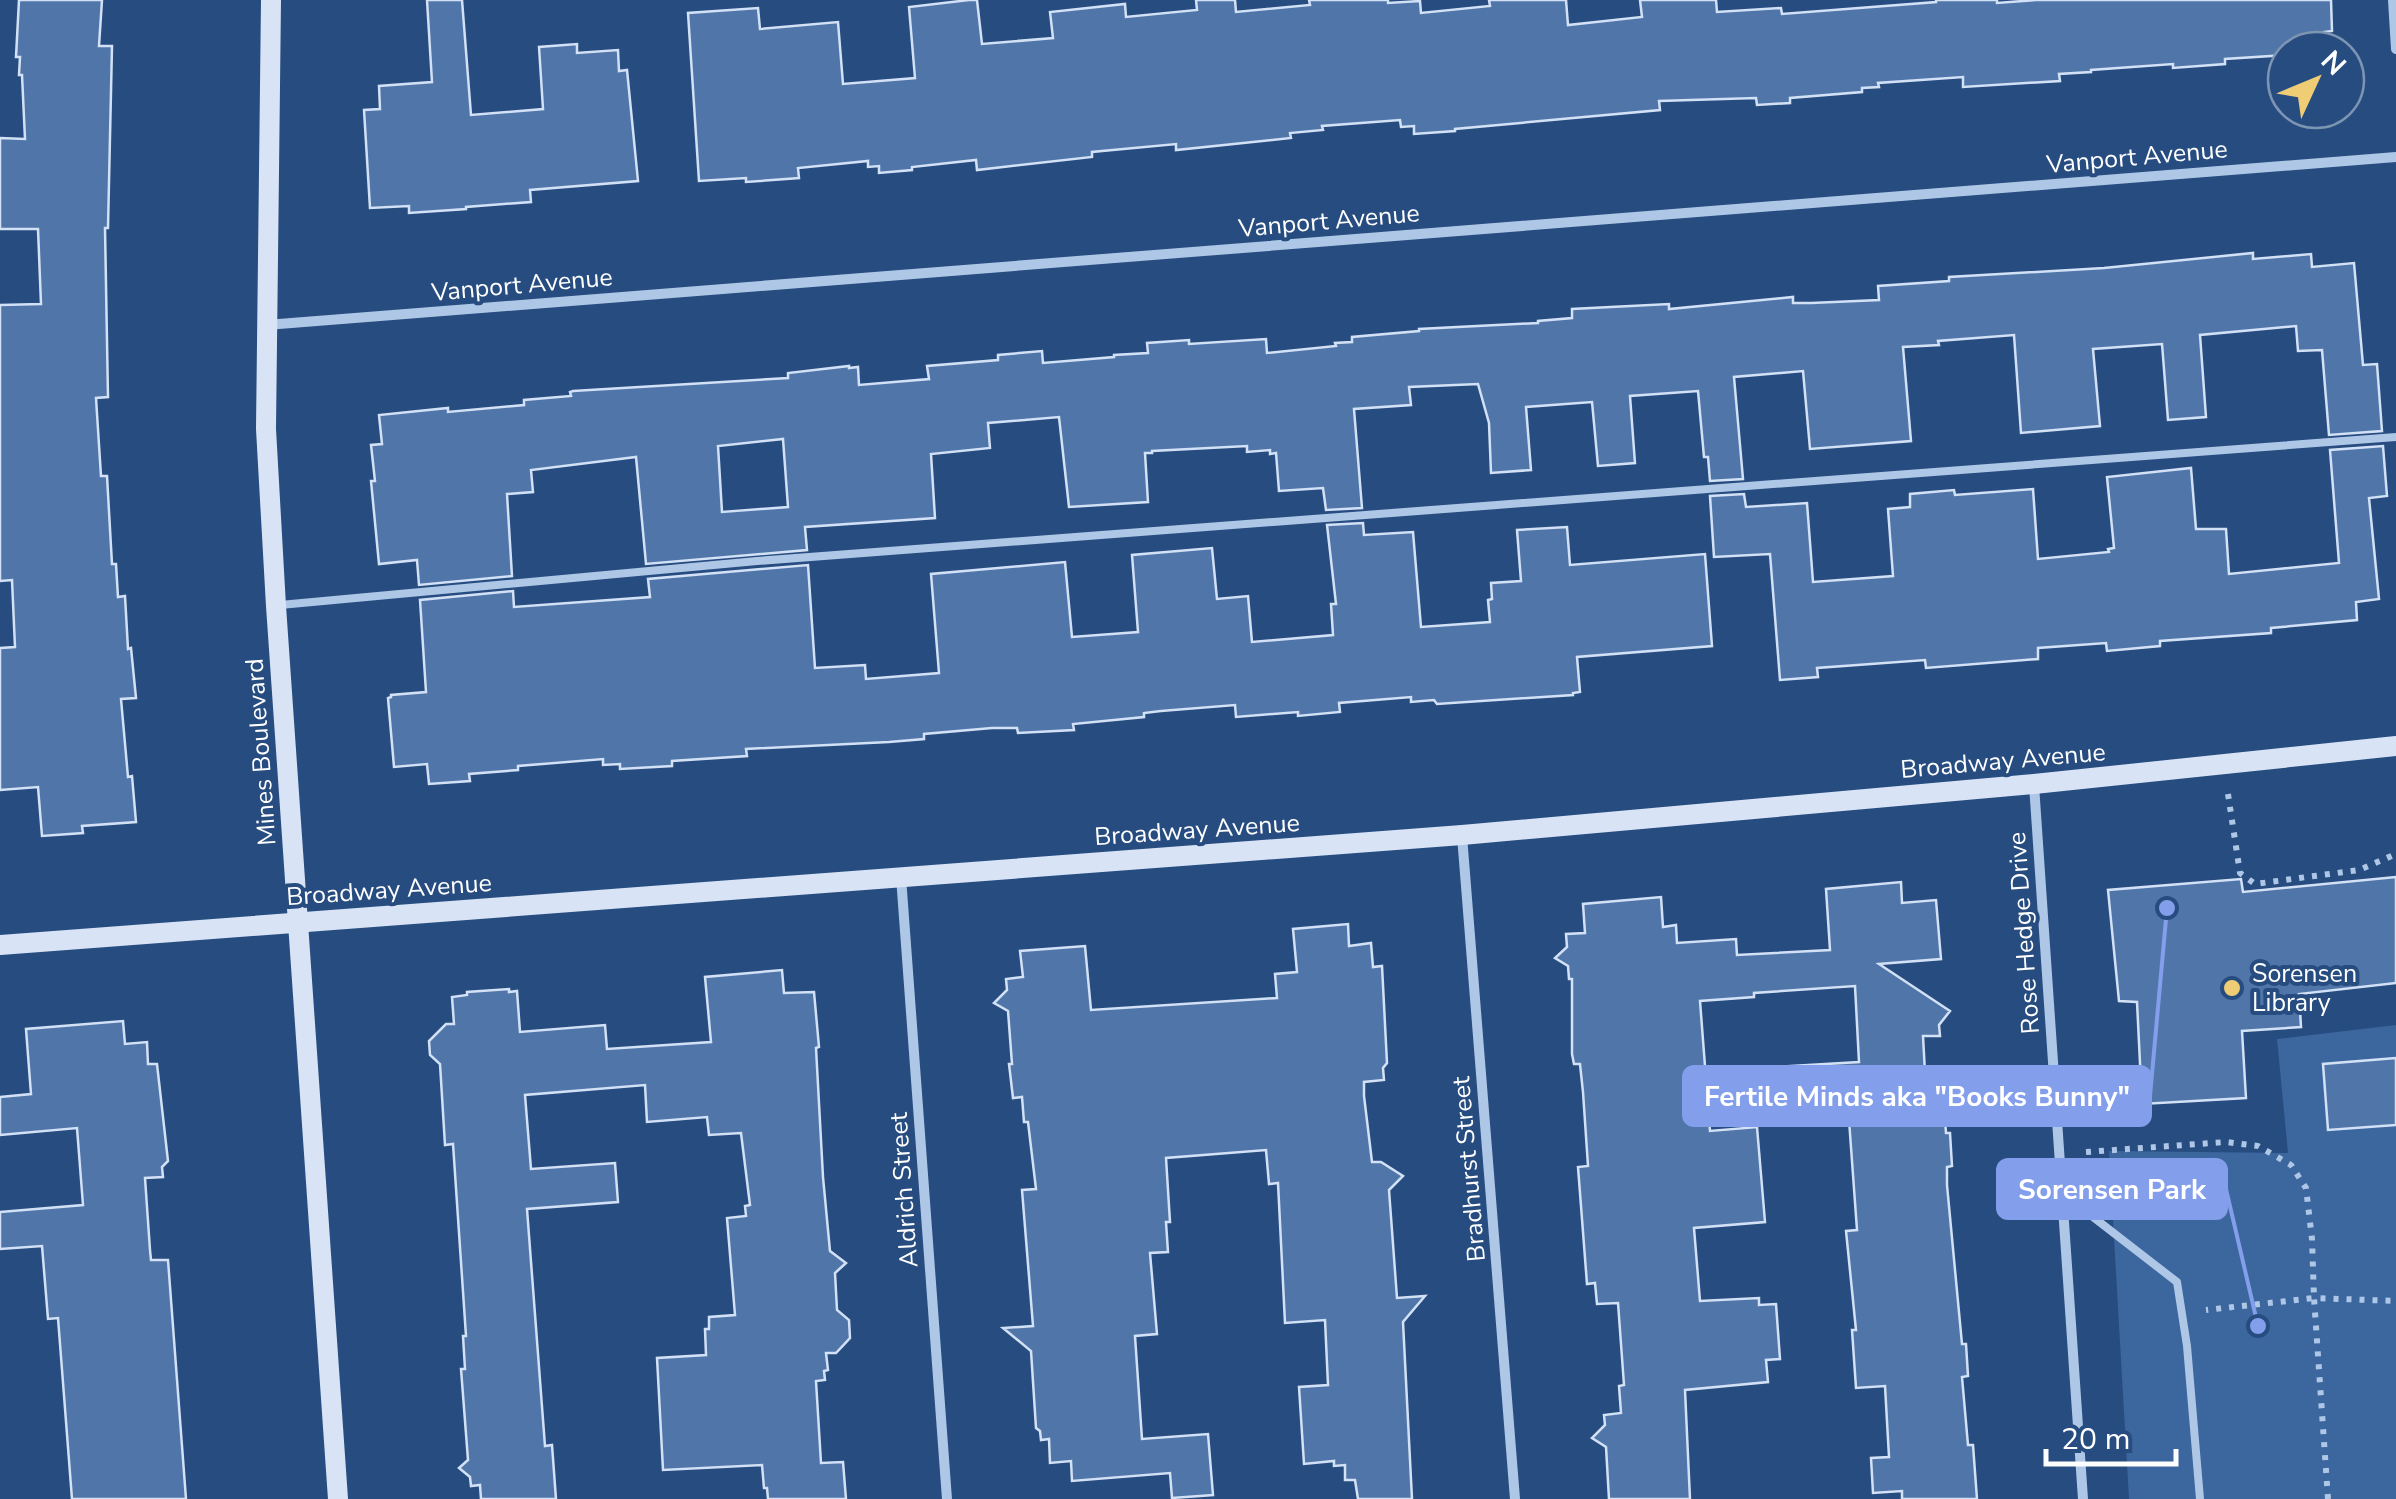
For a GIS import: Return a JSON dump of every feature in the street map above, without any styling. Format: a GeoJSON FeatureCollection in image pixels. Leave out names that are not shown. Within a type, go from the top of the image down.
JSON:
{"type":"FeatureCollection","features":[{"type":"Feature","properties":{"kind":"street","name":"Mines Boulevard"},"geometry":{"type":"LineString","coordinates":[[272,0],[266,430],[338,1499]]}},
{"type":"Feature","properties":{"kind":"street"},"geometry":{"type":"LineString","coordinates":[[2393,0],[2396,49]]}},
{"type":"Feature","properties":{"kind":"street","name":"Vanport Avenue"},"geometry":{"type":"LineString","coordinates":[[266,325],[2396,157]]}},
{"type":"Feature","properties":{"kind":"street","name":"Broadway Avenue"},"geometry":{"type":"LineString","coordinates":[[0,945],[1462,835],[2034,784],[2396,746]]}},
{"type":"Feature","properties":{"kind":"street","name":"Rose Hedge Drive"},"geometry":{"type":"LineString","coordinates":[[2034,784],[2083,1499]]}},
{"type":"Feature","properties":{"kind":"street","name":"Bradhurst Street"},"geometry":{"type":"LineString","coordinates":[[1462,835],[1516,1499]]}},
{"type":"Feature","properties":{"kind":"street","name":"Aldrich Street"},"geometry":{"type":"LineString","coordinates":[[901,878],[946,1499]]}},
{"type":"Feature","properties":{"kind":"lane"},"geometry":{"type":"LineString","coordinates":[[276,606],[757,561],[2396,437]]}},
{"type":"Feature","properties":{"kind":"lane"},"geometry":{"type":"LineString","coordinates":[[2062,1192],[2177,1282],[2200,1499]]}},
{"type":"Feature","properties":{"kind":"path"},"geometry":{"type":"LineString","coordinates":[[2224,764],[2240,873],[2255,884],[2359,870],[2396,854]]}},
{"type":"Feature","properties":{"kind":"path"},"geometry":{"type":"LineString","coordinates":[[2060,1154],[2226,1142],[2258,1146],[2291,1165],[2306,1188],[2312,1240],[2328,1499]]}},
{"type":"Feature","properties":{"kind":"path"},"geometry":{"type":"LineString","coordinates":[[2182,1312],[2314,1298],[2396,1301]]}},
{"type":"Feature","properties":{"kind":"shaded area"},"geometry":{"type":"Polygon","coordinates":[[[2396,1025],[2396,1499],[2129,1499],[2109,1151],[2288,1153],[2277,1039],[2396,1025]]]}},
{"type":"Feature","properties":{"kind":"building"},"geometry":{"type":"Polygon","coordinates":[[[19,0],[102,0],[99,46],[112,46],[105,228],[108,397],[96,398],[101,476],[107,476],[112,564],[116,564],[118,597],[125,596],[136,698],[121,699],[136,822],[82,826],[83,833],[42,836],[38,787],[0,790],[0,648],[15,647],[12,580],[0,581],[0,305],[41,304],[38,229],[0,229],[0,138],[25,139],[22,75],[20,57],[16,57],[19,0]]]}},
{"type":"Feature","properties":{"kind":"building"},"geometry":{"type":"Polygon","coordinates":[[[427,0],[462,0],[471,115],[543,109],[539,47],[577,44],[577,53],[618,50],[619,71],[627,70],[638,181],[530,190],[531,202],[466,209],[409,213],[409,206],[370,208],[364,110],[380,109],[379,86],[432,82],[427,0]]]}},
{"type":"Feature","properties":{"kind":"building"},"geometry":{"type":"Polygon","coordinates":[[[977,0],[982,44],[1053,38],[1050,12],[1125,4],[1126,17],[1197,10],[1196,0],[1235,0],[1236,12],[1310,5],[1309,0],[1420,1],[1421,13],[1490,6],[1489,0],[1566,0],[1568,25],[1642,17],[1640,0],[1716,0],[1717,12],[1781,8],[1782,14],[1936,0],[2331,0],[2332,30],[2266,30],[2266,56],[2225,59],[2225,64],[2091,70],[2059,74],[2060,81],[1963,87],[1963,77],[1878,83],[1879,87],[1862,88],[1862,92],[1790,98],[1790,103],[1757,105],[1756,98],[1659,101],[1660,110],[1455,131],[1414,134],[1414,126],[1401,127],[1400,120],[1322,126],[1323,130],[1290,133],[1291,138],[1176,150],[1176,144],[1092,152],[1092,157],[977,170],[976,160],[879,173],[879,166],[868,167],[868,161],[798,168],[799,178],[699,181],[688,13],[758,8],[760,29],[838,22],[843,84],[915,78],[909,7],[977,0]]]}},
{"type":"Feature","properties":{"kind":"building"},"geometry":{"type":"Polygon","coordinates":[[[2253,253],[2253,259],[2311,254],[2312,267],[2354,263],[2363,365],[2377,364],[2382,431],[2329,435],[2322,350],[2298,351],[2296,326],[2200,335],[2206,417],[2168,420],[2162,344],[2093,349],[2100,426],[2021,433],[2014,335],[1903,347],[1911,441],[1810,449],[1803,371],[1734,377],[1743,479],[1710,481],[1698,391],[1630,396],[1635,463],[1598,466],[1592,402],[1526,407],[1531,470],[1491,473],[1489,423],[1478,384],[1409,387],[1411,405],[1354,409],[1362,508],[1326,510],[1323,488],[1279,491],[1276,453],[1247,452],[1247,446],[1145,453],[1148,502],[1069,507],[1059,417],[988,423],[990,448],[931,454],[935,518],[805,527],[807,550],[646,564],[636,457],[531,470],[533,492],[507,494],[512,576],[419,585],[417,560],[379,564],[371,445],[382,444],[379,415],[524,405],[524,400],[571,396],[573,391],[788,378],[788,373],[849,366],[858,367],[859,385],[929,379],[927,366],[998,360],[998,355],[1042,351],[1043,363],[1148,353],[1147,343],[1189,340],[1189,344],[1266,339],[1267,353],[1336,346],[1335,343],[1352,342],[1352,337],[1419,329],[1538,323],[1572,318],[1572,309],[1669,304],[1669,309],[1793,297],[1793,303],[1879,300],[1878,286],[1949,281],[1949,277],[2104,268],[2253,253]],[[783,439],[718,446],[722,512],[788,507],[783,439]]]}},
{"type":"Feature","properties":{"kind":"building"},"geometry":{"type":"Polygon","coordinates":[[[2383,446],[2387,496],[2369,498],[2379,599],[2356,602],[2357,620],[2271,628],[2271,633],[2160,641],[2160,646],[2107,651],[2106,643],[2038,648],[2038,659],[1926,668],[1925,660],[1817,668],[1818,677],[1780,680],[1770,554],[1714,557],[1710,496],[1744,494],[1746,507],[1807,503],[1813,582],[1893,576],[1888,509],[1910,507],[1910,494],[2033,489],[2038,559],[2109,552],[2114,548],[2107,477],[2191,468],[2196,529],[2226,529],[2229,574],[2339,563],[2330,450],[2383,446]]]}},
{"type":"Feature","properties":{"kind":"building"},"geometry":{"type":"Polygon","coordinates":[[[1363,523],[1364,535],[1413,532],[1421,627],[1490,622],[1491,583],[1521,581],[1517,530],[1567,527],[1570,565],[1705,554],[1712,646],[1577,657],[1580,692],[1573,695],[1437,704],[1434,700],[1411,702],[1411,697],[1339,703],[1340,712],[1298,716],[1298,712],[1236,717],[1235,705],[1073,724],[1074,730],[1018,733],[1017,728],[992,728],[924,734],[924,739],[889,742],[746,749],[747,756],[672,761],[672,766],[620,769],[620,764],[603,765],[603,759],[518,766],[518,770],[469,774],[470,781],[429,784],[427,764],[394,767],[388,698],[426,692],[420,600],[513,591],[514,607],[650,597],[648,579],[808,565],[815,668],[865,665],[866,679],[939,673],[931,574],[1065,562],[1072,637],[1138,632],[1132,555],[1212,548],[1217,599],[1248,596],[1252,642],[1333,635],[1331,604],[1336,604],[1327,525],[1363,523]]]}},
{"type":"Feature","properties":{"kind":"building","name":"Sorensen Library"},"geometry":{"type":"Polygon","coordinates":[[[2396,877],[2396,983],[2299,994],[2301,1027],[2242,1031],[2246,1098],[2142,1104],[2137,1002],[2119,1001],[2108,890],[2241,879],[2243,892],[2396,877]]]}},
{"type":"Feature","properties":{"kind":"building"},"geometry":{"type":"Polygon","coordinates":[[[1901,882],[1902,903],[1936,900],[1941,959],[1879,964],[1950,1011],[1939,1025],[1940,1036],[1923,1036],[1927,1109],[1928,1120],[1945,1119],[1946,1133],[1950,1133],[1952,1166],[1947,1167],[1947,1185],[1962,1344],[1966,1344],[1968,1376],[1962,1377],[1968,1445],[1973,1445],[1977,1499],[1902,1499],[1902,1491],[1873,1493],[1871,1458],[1889,1457],[1885,1386],[1856,1388],[1852,1330],[1856,1330],[1846,1231],[1857,1230],[1848,1106],[1778,1110],[1775,1067],[1859,1062],[1855,986],[1700,1001],[1710,1131],[1757,1127],[1765,1222],[1694,1228],[1700,1301],[1759,1298],[1759,1305],[1776,1304],[1780,1359],[1766,1360],[1768,1382],[1685,1390],[1690,1499],[1609,1499],[1606,1447],[1592,1438],[1605,1425],[1604,1415],[1621,1413],[1619,1386],[1624,1385],[1618,1303],[1597,1304],[1595,1283],[1587,1284],[1578,1167],[1588,1166],[1580,1064],[1574,1064],[1572,1054],[1572,979],[1568,966],[1555,958],[1567,947],[1566,934],[1585,933],[1583,904],[1661,897],[1663,927],[1676,925],[1677,943],[1736,939],[1737,955],[1830,950],[1826,889],[1901,882]]]}},
{"type":"Feature","properties":{"kind":"building"},"geometry":{"type":"Polygon","coordinates":[[[1348,924],[1349,946],[1371,943],[1373,967],[1382,966],[1387,1063],[1383,1068],[1384,1080],[1364,1082],[1364,1096],[1372,1162],[1381,1162],[1403,1176],[1389,1190],[1397,1298],[1425,1296],[1403,1322],[1412,1499],[1358,1499],[1355,1480],[1345,1480],[1345,1465],[1334,1466],[1334,1461],[1304,1464],[1299,1387],[1328,1385],[1325,1320],[1285,1323],[1278,1183],[1269,1184],[1266,1150],[1166,1158],[1168,1252],[1150,1253],[1157,1334],[1135,1336],[1142,1439],[1208,1434],[1213,1495],[1172,1498],[1170,1473],[1072,1481],[1071,1461],[1050,1463],[1049,1439],[1041,1440],[1036,1428],[1031,1351],[1003,1328],[1033,1326],[1022,1190],[1036,1189],[1022,1097],[1013,1098],[1008,1011],[994,1003],[1007,990],[1006,979],[1023,977],[1020,951],[1085,946],[1091,1010],[1277,998],[1275,974],[1297,972],[1293,929],[1348,924]]]}},
{"type":"Feature","properties":{"kind":"building"},"geometry":{"type":"Polygon","coordinates":[[[782,970],[784,993],[814,992],[830,1251],[846,1263],[835,1273],[837,1310],[849,1320],[850,1338],[836,1353],[826,1353],[825,1380],[816,1381],[821,1463],[843,1462],[846,1499],[768,1499],[762,1465],[663,1470],[657,1358],[706,1355],[705,1329],[709,1329],[709,1317],[735,1315],[727,1218],[746,1216],[745,1206],[750,1205],[741,1133],[709,1135],[707,1117],[647,1122],[645,1085],[525,1095],[531,1169],[615,1163],[618,1202],[527,1209],[545,1446],[552,1445],[556,1499],[481,1499],[480,1485],[471,1486],[470,1477],[459,1468],[468,1460],[461,1369],[465,1369],[466,1336],[453,1144],[445,1145],[440,1064],[430,1055],[429,1041],[446,1024],[454,1024],[452,997],[467,992],[517,991],[520,1032],[605,1025],[607,1049],[711,1042],[705,977],[782,970]]]}},
{"type":"Feature","properties":{"kind":"building"},"geometry":{"type":"Polygon","coordinates":[[[123,1021],[125,1044],[147,1042],[148,1064],[157,1064],[168,1161],[162,1167],[163,1177],[145,1178],[151,1260],[168,1260],[186,1499],[72,1499],[58,1318],[48,1319],[42,1246],[0,1249],[0,1212],[83,1205],[77,1128],[0,1135],[0,1097],[31,1094],[26,1029],[123,1021]]]}},
{"type":"Feature","properties":{"kind":"building"},"geometry":{"type":"Polygon","coordinates":[[[2396,1058],[2396,1125],[2328,1130],[2323,1064],[2396,1058]]]}},
{"type":"Feature","properties":{"kind":"place","name":"Fertile Minds aka \"Books Bunny\""},"geometry":{"type":"Point","coordinates":[2167,908]}},
{"type":"Feature","properties":{"kind":"place","name":"Sorensen Library"},"geometry":{"type":"Point","coordinates":[2232,988]}},
{"type":"Feature","properties":{"kind":"place","name":"Sorensen Park"},"geometry":{"type":"Point","coordinates":[2258,1326]}}]}
